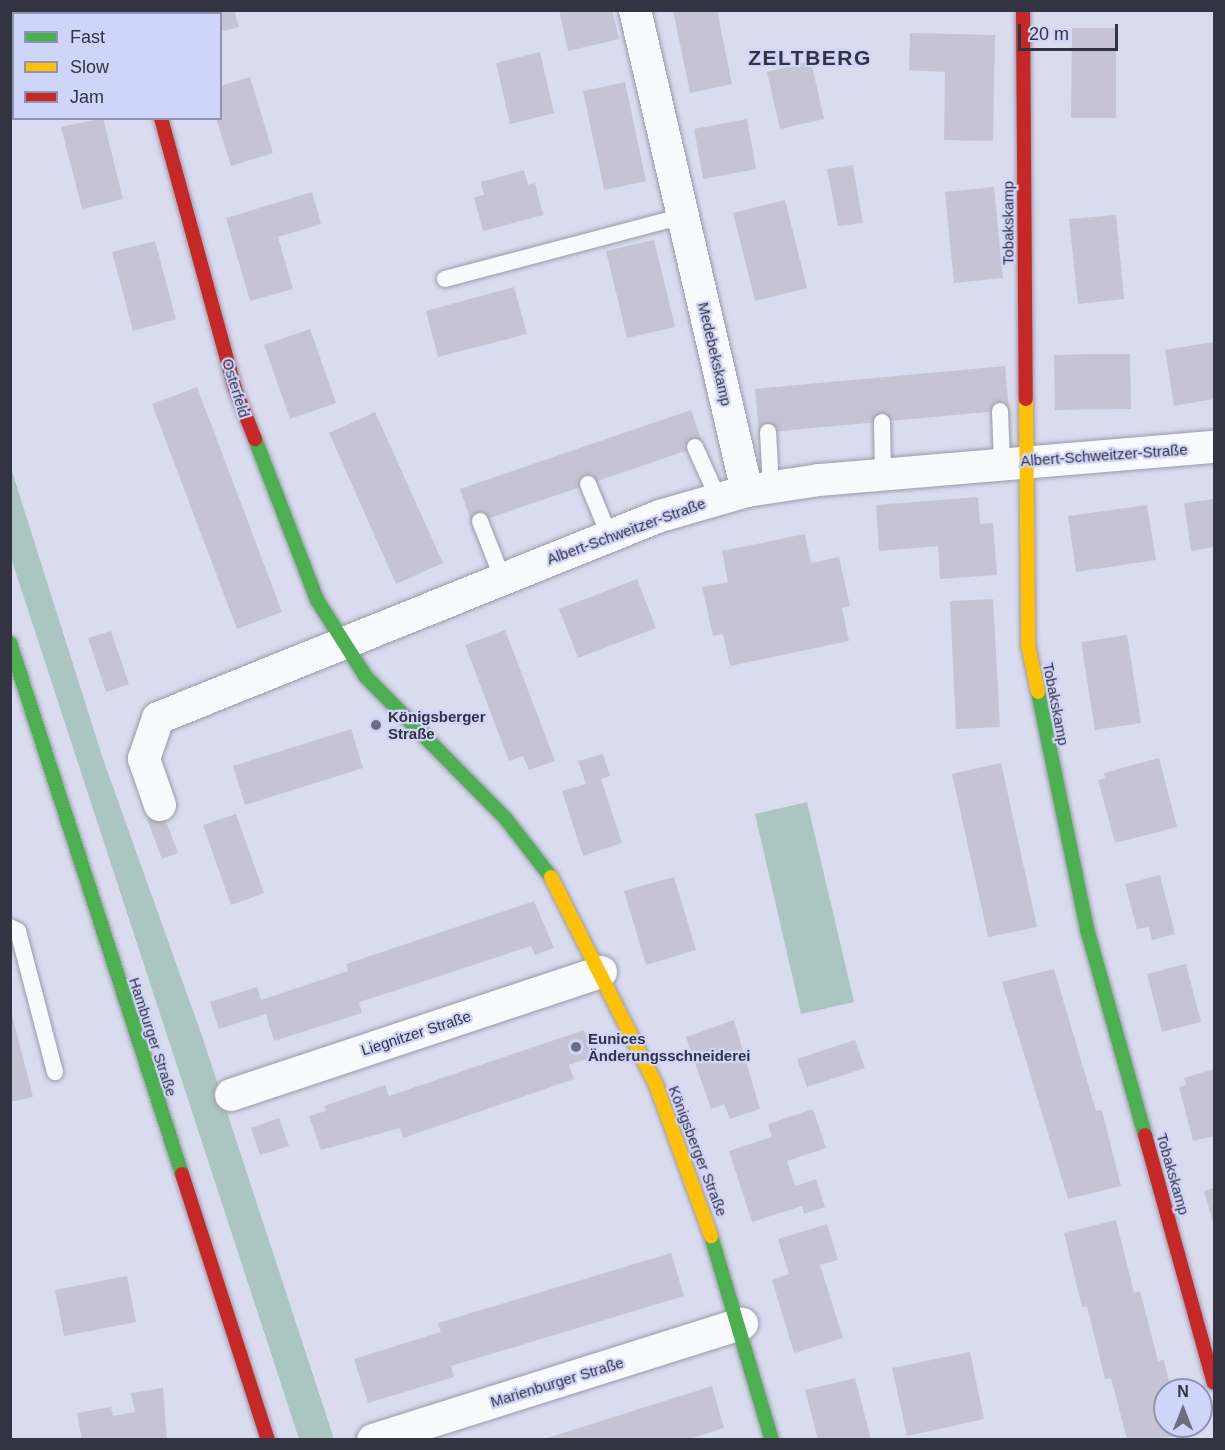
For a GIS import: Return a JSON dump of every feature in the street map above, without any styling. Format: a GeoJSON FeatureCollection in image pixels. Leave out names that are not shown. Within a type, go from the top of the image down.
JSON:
{"type":"FeatureCollection","features":[{"type":"Feature","properties":{"kind":"street","name":"Medebekskamp"},"geometry":{"type":"LineString","coordinates":[[635,10],[745,492]]}},
{"type":"Feature","properties":{"kind":"street","name":"Tobakskamp"},"geometry":{"type":"LineString","coordinates":[[1023,10],[1014,462],[1033,678],[1088,929],[1215,1383]]}},
{"type":"Feature","properties":{"kind":"street","name":"Osterfeld"},"geometry":{"type":"LineString","coordinates":[[162,120],[239,403],[317,600],[343,645]]}},
{"type":"Feature","properties":{"kind":"street","name":"Albert-Schweitzer-Straße"},"geometry":{"type":"LineString","coordinates":[[160,805],[144,759],[158,718],[343,645],[502,577],[609,535],[745,492],[883,473],[1215,447]]}},
{"type":"Feature","properties":{"kind":"street","name":"Hamburger Straße"},"geometry":{"type":"LineString","coordinates":[[10,643],[268,1440]]}},
{"type":"Feature","properties":{"kind":"street","name":"Königsberger Straße"},"geometry":{"type":"LineString","coordinates":[[343,645],[366,677],[506,819],[546,869],[602,972],[656,1085],[742,1324],[772,1440]]}},
{"type":"Feature","properties":{"kind":"street","name":"Liegnitzer Straße"},"geometry":{"type":"LineString","coordinates":[[231,1095],[602,972]]}},
{"type":"Feature","properties":{"kind":"street","name":"Marienburger Straße"},"geometry":{"type":"LineString","coordinates":[[372,1440],[742,1324]]}},
{"type":"Feature","properties":{"kind":"lane"},"geometry":{"type":"LineString","coordinates":[[445,279],[683,216]]}},
{"type":"Feature","properties":{"kind":"lane"},"geometry":{"type":"LineString","coordinates":[[1000,411],[1014,462]]}},
{"type":"Feature","properties":{"kind":"lane"},"geometry":{"type":"LineString","coordinates":[[882,422],[883,473]]}},
{"type":"Feature","properties":{"kind":"lane"},"geometry":{"type":"LineString","coordinates":[[695,447],[745,492],[768,432]]}},
{"type":"Feature","properties":{"kind":"lane"},"geometry":{"type":"LineString","coordinates":[[588,484],[609,535]]}},
{"type":"Feature","properties":{"kind":"lane"},"geometry":{"type":"LineString","coordinates":[[480,521],[502,577]]}},
{"type":"Feature","properties":{"kind":"lane"},"geometry":{"type":"LineString","coordinates":[[10,927],[18,930],[55,1072]]}},
{"type":"Feature","properties":{"kind":"green space"},"geometry":{"type":"Polygon","coordinates":[[[10,465],[103,759],[202,1036],[334,1439],[299,1439],[11,558],[10,465]]]}},
{"type":"Feature","properties":{"kind":"green space"},"geometry":{"type":"Polygon","coordinates":[[[807,802],[854,1002],[801,1014],[755,814],[807,802]]]}},
{"type":"Feature","properties":{"kind":"building"},"geometry":{"type":"Polygon","coordinates":[[[27,10],[69,10],[70,12],[28,12],[27,10]]]}},
{"type":"Feature","properties":{"kind":"building"},"geometry":{"type":"Polygon","coordinates":[[[187,10],[234,10],[239,27],[222,31],[222,12],[187,10]]]}},
{"type":"Feature","properties":{"kind":"building"},"geometry":{"type":"Polygon","coordinates":[[[559,10],[612,10],[619,39],[568,51],[559,10]]]}},
{"type":"Feature","properties":{"kind":"building"},"geometry":{"type":"Polygon","coordinates":[[[673,10],[717,10],[732,84],[690,93],[673,10]]]}},
{"type":"Feature","properties":{"kind":"building"},"geometry":{"type":"Polygon","coordinates":[[[1072,28],[1116,28],[1116,118],[1071,118],[1072,28]]]}},
{"type":"Feature","properties":{"kind":"building"},"geometry":{"type":"Polygon","coordinates":[[[910,33],[995,35],[993,141],[944,140],[945,72],[909,70],[910,33]]]}},
{"type":"Feature","properties":{"kind":"building"},"geometry":{"type":"Polygon","coordinates":[[[540,52],[554,113],[510,124],[496,63],[540,52]]]}},
{"type":"Feature","properties":{"kind":"building"},"geometry":{"type":"Polygon","coordinates":[[[811,61],[824,119],[780,129],[767,72],[811,61]]]}},
{"type":"Feature","properties":{"kind":"building"},"geometry":{"type":"Polygon","coordinates":[[[250,77],[273,153],[231,166],[217,120],[222,120],[222,85],[250,77]]]}},
{"type":"Feature","properties":{"kind":"building"},"geometry":{"type":"Polygon","coordinates":[[[625,82],[646,181],[604,190],[583,91],[625,82]]]}},
{"type":"Feature","properties":{"kind":"building"},"geometry":{"type":"Polygon","coordinates":[[[747,119],[756,169],[703,179],[694,129],[747,119]]]}},
{"type":"Feature","properties":{"kind":"building"},"geometry":{"type":"Polygon","coordinates":[[[103,120],[123,199],[82,209],[61,127],[103,120]]]}},
{"type":"Feature","properties":{"kind":"building"},"geometry":{"type":"Polygon","coordinates":[[[853,165],[863,223],[838,226],[827,169],[853,165]]]}},
{"type":"Feature","properties":{"kind":"building"},"geometry":{"type":"Polygon","coordinates":[[[524,170],[528,185],[535,183],[543,215],[483,231],[474,197],[484,195],[481,182],[524,170]]]}},
{"type":"Feature","properties":{"kind":"building"},"geometry":{"type":"Polygon","coordinates":[[[994,187],[1003,278],[954,283],[945,192],[994,187]]]}},
{"type":"Feature","properties":{"kind":"building"},"geometry":{"type":"Polygon","coordinates":[[[312,192],[321,224],[278,237],[293,289],[250,301],[226,218],[312,192]]]}},
{"type":"Feature","properties":{"kind":"building"},"geometry":{"type":"Polygon","coordinates":[[[785,200],[807,288],[755,301],[733,213],[785,200]]]}},
{"type":"Feature","properties":{"kind":"building"},"geometry":{"type":"Polygon","coordinates":[[[1116,215],[1124,299],[1078,304],[1069,219],[1116,215]]]}},
{"type":"Feature","properties":{"kind":"building"},"geometry":{"type":"Polygon","coordinates":[[[654,240],[675,327],[627,338],[606,251],[654,240]]]}},
{"type":"Feature","properties":{"kind":"building"},"geometry":{"type":"Polygon","coordinates":[[[155,241],[176,319],[133,331],[112,252],[155,241]]]}},
{"type":"Feature","properties":{"kind":"building"},"geometry":{"type":"Polygon","coordinates":[[[514,287],[527,334],[438,357],[426,311],[514,287]]]}},
{"type":"Feature","properties":{"kind":"building"},"geometry":{"type":"Polygon","coordinates":[[[310,329],[336,403],[290,419],[264,345],[310,329]]]}},
{"type":"Feature","properties":{"kind":"building"},"geometry":{"type":"Polygon","coordinates":[[[1214,342],[1214,399],[1174,406],[1165,350],[1214,342]]]}},
{"type":"Feature","properties":{"kind":"building"},"geometry":{"type":"Polygon","coordinates":[[[1130,354],[1131,409],[1055,410],[1054,355],[1130,354]]]}},
{"type":"Feature","properties":{"kind":"building"},"geometry":{"type":"Polygon","coordinates":[[[1005,366],[1009,410],[759,433],[755,389],[1005,366]]]}},
{"type":"Feature","properties":{"kind":"building"},"geometry":{"type":"Polygon","coordinates":[[[197,387],[282,612],[237,629],[152,404],[197,387]]]}},
{"type":"Feature","properties":{"kind":"building"},"geometry":{"type":"Polygon","coordinates":[[[691,410],[703,445],[472,524],[460,489],[691,410]]]}},
{"type":"Feature","properties":{"kind":"building"},"geometry":{"type":"Polygon","coordinates":[[[375,412],[443,563],[396,584],[329,433],[375,412]]]}},
{"type":"Feature","properties":{"kind":"building"},"geometry":{"type":"Polygon","coordinates":[[[978,497],[980,524],[993,523],[997,575],[940,579],[938,546],[879,551],[876,505],[978,497]]]}},
{"type":"Feature","properties":{"kind":"building"},"geometry":{"type":"Polygon","coordinates":[[[1214,499],[1214,547],[1191,551],[1184,503],[1214,499]]]}},
{"type":"Feature","properties":{"kind":"building"},"geometry":{"type":"Polygon","coordinates":[[[1147,505],[1156,560],[1076,572],[1068,516],[1147,505]]]}},
{"type":"Feature","properties":{"kind":"building"},"geometry":{"type":"Polygon","coordinates":[[[805,534],[811,563],[839,557],[850,606],[842,608],[849,641],[730,666],[723,634],[713,636],[702,587],[728,582],[722,551],[805,534]]]}},
{"type":"Feature","properties":{"kind":"building"},"geometry":{"type":"Polygon","coordinates":[[[637,579],[656,628],[578,658],[559,609],[637,579]]]}},
{"type":"Feature","properties":{"kind":"building"},"geometry":{"type":"Polygon","coordinates":[[[993,599],[1000,727],[956,729],[950,601],[993,599]]]}},
{"type":"Feature","properties":{"kind":"building"},"geometry":{"type":"Polygon","coordinates":[[[505,630],[555,761],[529,770],[523,756],[509,761],[465,645],[505,630]]]}},
{"type":"Feature","properties":{"kind":"building"},"geometry":{"type":"Polygon","coordinates":[[[111,631],[129,684],[106,692],[88,638],[111,631]]]}},
{"type":"Feature","properties":{"kind":"building"},"geometry":{"type":"Polygon","coordinates":[[[1127,635],[1141,723],[1095,730],[1081,642],[1127,635]]]}},
{"type":"Feature","properties":{"kind":"building"},"geometry":{"type":"Polygon","coordinates":[[[351,729],[363,768],[245,805],[233,766],[351,729]]]}},
{"type":"Feature","properties":{"kind":"building"},"geometry":{"type":"Polygon","coordinates":[[[603,754],[610,776],[601,779],[622,843],[583,856],[562,791],[586,784],[578,761],[603,754]]]}},
{"type":"Feature","properties":{"kind":"building"},"geometry":{"type":"Polygon","coordinates":[[[1159,758],[1177,827],[1115,843],[1098,780],[1105,778],[1104,773],[1159,758]]]}},
{"type":"Feature","properties":{"kind":"building"},"geometry":{"type":"Polygon","coordinates":[[[1001,763],[1037,927],[988,937],[952,774],[1001,763]]]}},
{"type":"Feature","properties":{"kind":"building"},"geometry":{"type":"Polygon","coordinates":[[[163,813],[178,853],[162,859],[147,819],[163,813]]]}},
{"type":"Feature","properties":{"kind":"building"},"geometry":{"type":"Polygon","coordinates":[[[236,814],[264,893],[231,905],[203,825],[236,814]]]}},
{"type":"Feature","properties":{"kind":"building"},"geometry":{"type":"Polygon","coordinates":[[[1160,875],[1175,934],[1152,940],[1149,927],[1137,929],[1125,884],[1160,875]]]}},
{"type":"Feature","properties":{"kind":"building"},"geometry":{"type":"Polygon","coordinates":[[[674,877],[696,950],[646,965],[624,891],[674,877]]]}},
{"type":"Feature","properties":{"kind":"building"},"geometry":{"type":"Polygon","coordinates":[[[534,901],[554,948],[535,955],[531,946],[359,1002],[362,1013],[274,1041],[266,1014],[219,1029],[210,1002],[257,987],[261,1000],[348,971],[346,964],[534,901]]]}},
{"type":"Feature","properties":{"kind":"building"},"geometry":{"type":"Polygon","coordinates":[[[1186,964],[1201,1022],[1162,1032],[1147,974],[1186,964]]]}},
{"type":"Feature","properties":{"kind":"building"},"geometry":{"type":"Polygon","coordinates":[[[1054,969],[1096,1111],[1102,1110],[1121,1186],[1068,1199],[1002,982],[1054,969]]]}},
{"type":"Feature","properties":{"kind":"building"},"geometry":{"type":"Polygon","coordinates":[[[10,1007],[33,1097],[10,1102],[10,1007]]]}},
{"type":"Feature","properties":{"kind":"building"},"geometry":{"type":"Polygon","coordinates":[[[734,1020],[760,1109],[730,1119],[724,1104],[711,1109],[686,1037],[734,1020]]]}},
{"type":"Feature","properties":{"kind":"building"},"geometry":{"type":"Polygon","coordinates":[[[584,1030],[593,1057],[569,1065],[574,1079],[403,1138],[400,1128],[321,1150],[309,1116],[326,1111],[324,1106],[385,1085],[389,1096],[584,1030]]]}},
{"type":"Feature","properties":{"kind":"building"},"geometry":{"type":"Polygon","coordinates":[[[855,1040],[865,1068],[807,1087],[797,1059],[855,1040]]]}},
{"type":"Feature","properties":{"kind":"building"},"geometry":{"type":"Polygon","coordinates":[[[1214,1069],[1214,1136],[1193,1141],[1179,1087],[1186,1085],[1184,1078],[1214,1069]]]}},
{"type":"Feature","properties":{"kind":"building"},"geometry":{"type":"Polygon","coordinates":[[[813,1109],[826,1148],[787,1161],[795,1186],[816,1179],[825,1207],[804,1214],[802,1206],[752,1222],[729,1151],[772,1137],[768,1124],[813,1109]]]}},
{"type":"Feature","properties":{"kind":"building"},"geometry":{"type":"Polygon","coordinates":[[[279,1118],[289,1146],[260,1155],[251,1128],[279,1118]]]}},
{"type":"Feature","properties":{"kind":"building"},"geometry":{"type":"Polygon","coordinates":[[[1214,1179],[1214,1226],[1204,1191],[1213,1188],[1214,1179]]]}},
{"type":"Feature","properties":{"kind":"building"},"geometry":{"type":"Polygon","coordinates":[[[1116,1220],[1134,1293],[1140,1291],[1158,1361],[1164,1360],[1168,1378],[1153,1378],[1153,1438],[1155,1438],[1127,1440],[1111,1378],[1105,1379],[1087,1306],[1082,1307],[1064,1233],[1116,1220]]]}},
{"type":"Feature","properties":{"kind":"building"},"geometry":{"type":"Polygon","coordinates":[[[827,1224],[838,1260],[820,1265],[843,1338],[794,1353],[772,1280],[789,1274],[778,1239],[827,1224]]]}},
{"type":"Feature","properties":{"kind":"building"},"geometry":{"type":"Polygon","coordinates":[[[671,1253],[684,1296],[451,1366],[454,1377],[368,1403],[354,1359],[441,1332],[438,1323],[671,1253]]]}},
{"type":"Feature","properties":{"kind":"building"},"geometry":{"type":"Polygon","coordinates":[[[127,1276],[136,1322],[64,1336],[55,1290],[127,1276]]]}},
{"type":"Feature","properties":{"kind":"building"},"geometry":{"type":"Polygon","coordinates":[[[970,1352],[984,1419],[907,1436],[892,1368],[970,1352]]]}},
{"type":"Feature","properties":{"kind":"building"},"geometry":{"type":"Polygon","coordinates":[[[855,1378],[871,1440],[818,1440],[805,1390],[855,1378]]]}},
{"type":"Feature","properties":{"kind":"building"},"geometry":{"type":"Polygon","coordinates":[[[712,1386],[724,1428],[686,1440],[541,1440],[712,1386]]]}},
{"type":"Feature","properties":{"kind":"building"},"geometry":{"type":"Polygon","coordinates":[[[163,1388],[167,1440],[82,1440],[77,1413],[111,1407],[113,1416],[135,1412],[131,1393],[163,1388]]]}},
{"type":"Feature","properties":{"kind":"traffic: fast"},"geometry":{"type":"LineString","coordinates":[[255,439],[317,600],[366,677],[506,819],[551,877]]}},
{"type":"Feature","properties":{"kind":"traffic: fast"},"geometry":{"type":"LineString","coordinates":[[10,643],[182,1174]]}},
{"type":"Feature","properties":{"kind":"traffic: fast"},"geometry":{"type":"LineString","coordinates":[[1038,692],[1087,929],[1145,1135]]}},
{"type":"Feature","properties":{"kind":"traffic: fast"},"geometry":{"type":"LineString","coordinates":[[711,1236],[772,1440]]}},
{"type":"Feature","properties":{"kind":"traffic: slow"},"geometry":{"type":"LineString","coordinates":[[1026,399],[1028,645],[1038,692]]}},
{"type":"Feature","properties":{"kind":"traffic: slow"},"geometry":{"type":"LineString","coordinates":[[551,877],[656,1085],[711,1236]]}},
{"type":"Feature","properties":{"kind":"traffic: jam"},"geometry":{"type":"LineString","coordinates":[[1023,10],[1026,399]]}},
{"type":"Feature","properties":{"kind":"traffic: jam"},"geometry":{"type":"LineString","coordinates":[[162,120],[235,389],[255,439]]}},
{"type":"Feature","properties":{"kind":"traffic: jam"},"geometry":{"type":"LineString","coordinates":[[1145,1135],[1214,1383]]}},
{"type":"Feature","properties":{"kind":"traffic: jam"},"geometry":{"type":"LineString","coordinates":[[182,1174],[268,1440]]}},
{"type":"Feature","properties":{"kind":"place","name":"Königsberger Straße"},"geometry":{"type":"Point","coordinates":[376,725]}},
{"type":"Feature","properties":{"kind":"place","name":"Eunices Änderungsschneiderei"},"geometry":{"type":"Point","coordinates":[576,1047]}},
{"type":"Feature","properties":{"kind":"district","name":"ZELTBERG"},"geometry":{"type":"Point","coordinates":[810,58]}}]}
